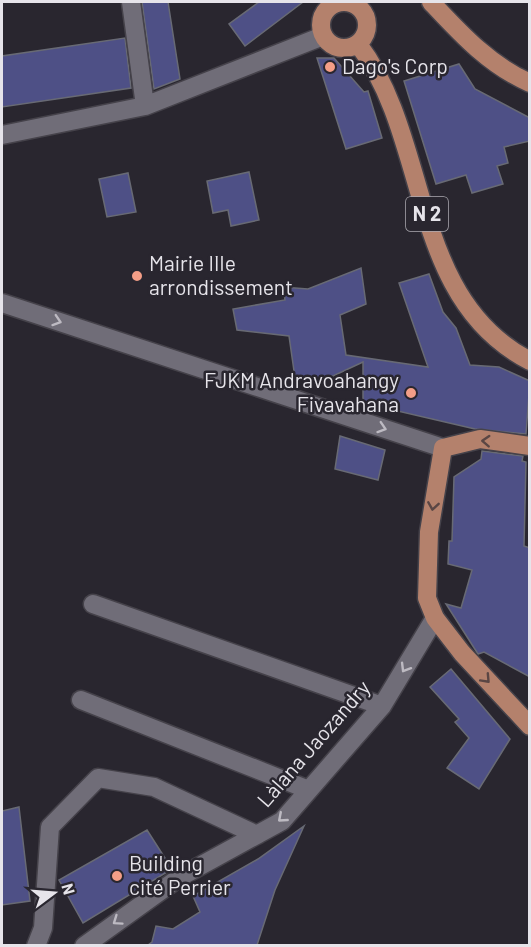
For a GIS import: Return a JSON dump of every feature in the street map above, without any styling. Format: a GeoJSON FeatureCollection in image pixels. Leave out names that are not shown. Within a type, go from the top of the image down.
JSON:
{"type":"FeatureCollection","features":[{"type":"Feature","properties":{"kind":"main road"},"geometry":{"type":"LineString","coordinates":[[347,2],[355,4],[366,15],[367,31],[358,44],[351,48],[335,46],[323,36],[321,21],[327,8],[333,4],[347,2]]}},
{"type":"Feature","properties":{"kind":"main road"},"geometry":{"type":"LineString","coordinates":[[431,2],[470,44],[515,76],[530,83]]}},
{"type":"Feature","properties":{"kind":"main road","name":"N 2"},"geometry":{"type":"LineString","coordinates":[[358,44],[387,88],[438,253],[463,304],[499,341],[530,361]]}},
{"type":"Feature","properties":{"kind":"main road"},"geometry":{"type":"LineString","coordinates":[[530,446],[480,439],[443,448],[429,532],[427,598],[435,618],[462,653],[530,726]]}},
{"type":"Feature","properties":{"kind":"street"},"geometry":{"type":"LineString","coordinates":[[131,2],[146,106]]}},
{"type":"Feature","properties":{"kind":"street"},"geometry":{"type":"LineString","coordinates":[[2,135],[146,106],[323,36]]}},
{"type":"Feature","properties":{"kind":"street"},"geometry":{"type":"LineString","coordinates":[[2,303],[443,448]]}},
{"type":"Feature","properties":{"kind":"street"},"geometry":{"type":"LineString","coordinates":[[93,604],[382,706]]}},
{"type":"Feature","properties":{"kind":"street","name":"Làlana Jaozandry"},"geometry":{"type":"LineString","coordinates":[[84,945],[180,877],[282,820],[382,706],[435,618]]}},
{"type":"Feature","properties":{"kind":"street"},"geometry":{"type":"LineString","coordinates":[[81,700],[309,790]]}},
{"type":"Feature","properties":{"kind":"street"},"geometry":{"type":"LineString","coordinates":[[36,945],[43,928],[50,827],[98,778],[154,788],[257,835]]}},
{"type":"Feature","properties":{"kind":"building"},"geometry":{"type":"Polygon","coordinates":[[[142,2],[168,2],[180,79],[154,89],[142,2]]]}},
{"type":"Feature","properties":{"kind":"building"},"geometry":{"type":"Polygon","coordinates":[[[259,2],[303,2],[245,46],[229,24],[259,2]]]}},
{"type":"Feature","properties":{"kind":"building"},"geometry":{"type":"Polygon","coordinates":[[[125,38],[131,88],[2,107],[2,56],[125,38]]]}},
{"type":"Feature","properties":{"kind":"building"},"geometry":{"type":"Polygon","coordinates":[[[317,58],[334,58],[364,92],[368,91],[382,138],[346,149],[317,58]]]}},
{"type":"Feature","properties":{"kind":"building"},"geometry":{"type":"Polygon","coordinates":[[[459,64],[475,89],[530,118],[530,141],[504,147],[508,163],[497,166],[503,184],[472,193],[466,175],[436,184],[404,81],[459,64]]]}},
{"type":"Feature","properties":{"kind":"building"},"geometry":{"type":"Polygon","coordinates":[[[249,172],[259,220],[231,226],[228,210],[213,213],[207,181],[249,172]]]}},
{"type":"Feature","properties":{"kind":"building"},"geometry":{"type":"Polygon","coordinates":[[[128,173],[136,212],[107,217],[99,179],[128,173]]]}},
{"type":"Feature","properties":{"kind":"building"},"geometry":{"type":"Polygon","coordinates":[[[361,268],[366,304],[340,315],[346,355],[428,367],[399,283],[429,274],[443,312],[456,328],[470,365],[499,367],[530,381],[526,434],[475,429],[363,403],[363,362],[318,383],[295,378],[289,336],[237,330],[233,309],[285,300],[283,287],[308,289],[361,268]]]}},
{"type":"Feature","properties":{"kind":"building"},"geometry":{"type":"Polygon","coordinates":[[[340,436],[385,450],[378,480],[335,469],[340,436]]]}},
{"type":"Feature","properties":{"kind":"building"},"geometry":{"type":"Polygon","coordinates":[[[482,451],[523,456],[522,461],[526,462],[524,546],[530,548],[530,677],[484,652],[478,654],[446,604],[461,608],[472,570],[448,564],[449,541],[452,541],[454,477],[481,459],[482,451]]]}},
{"type":"Feature","properties":{"kind":"building"},"geometry":{"type":"Polygon","coordinates":[[[451,669],[510,739],[479,789],[447,768],[469,738],[455,722],[459,719],[430,687],[451,669]]]}},
{"type":"Feature","properties":{"kind":"building"},"geometry":{"type":"Polygon","coordinates":[[[19,807],[30,901],[2,905],[2,811],[19,807]]]}},
{"type":"Feature","properties":{"kind":"building"},"geometry":{"type":"Polygon","coordinates":[[[304,826],[275,890],[257,945],[148,945],[152,942],[156,926],[173,929],[200,912],[193,896],[258,859],[304,826]]]}},
{"type":"Feature","properties":{"kind":"building","name":"Building cité Perrier"},"geometry":{"type":"Polygon","coordinates":[[[147,830],[172,869],[83,923],[59,880],[147,830]]]}},
{"type":"Feature","properties":{"kind":"place","name":"Dago's Corp"},"geometry":{"type":"Point","coordinates":[330,67]}},
{"type":"Feature","properties":{"kind":"place","name":"Mairie IIIe arrondissement"},"geometry":{"type":"Point","coordinates":[137,276]}},
{"type":"Feature","properties":{"kind":"place","name":"FJKM Andravoahangy Fivavahana"},"geometry":{"type":"Point","coordinates":[411,393]}},
{"type":"Feature","properties":{"kind":"place","name":"Building cité Perrier"},"geometry":{"type":"Point","coordinates":[117,876]}}]}
